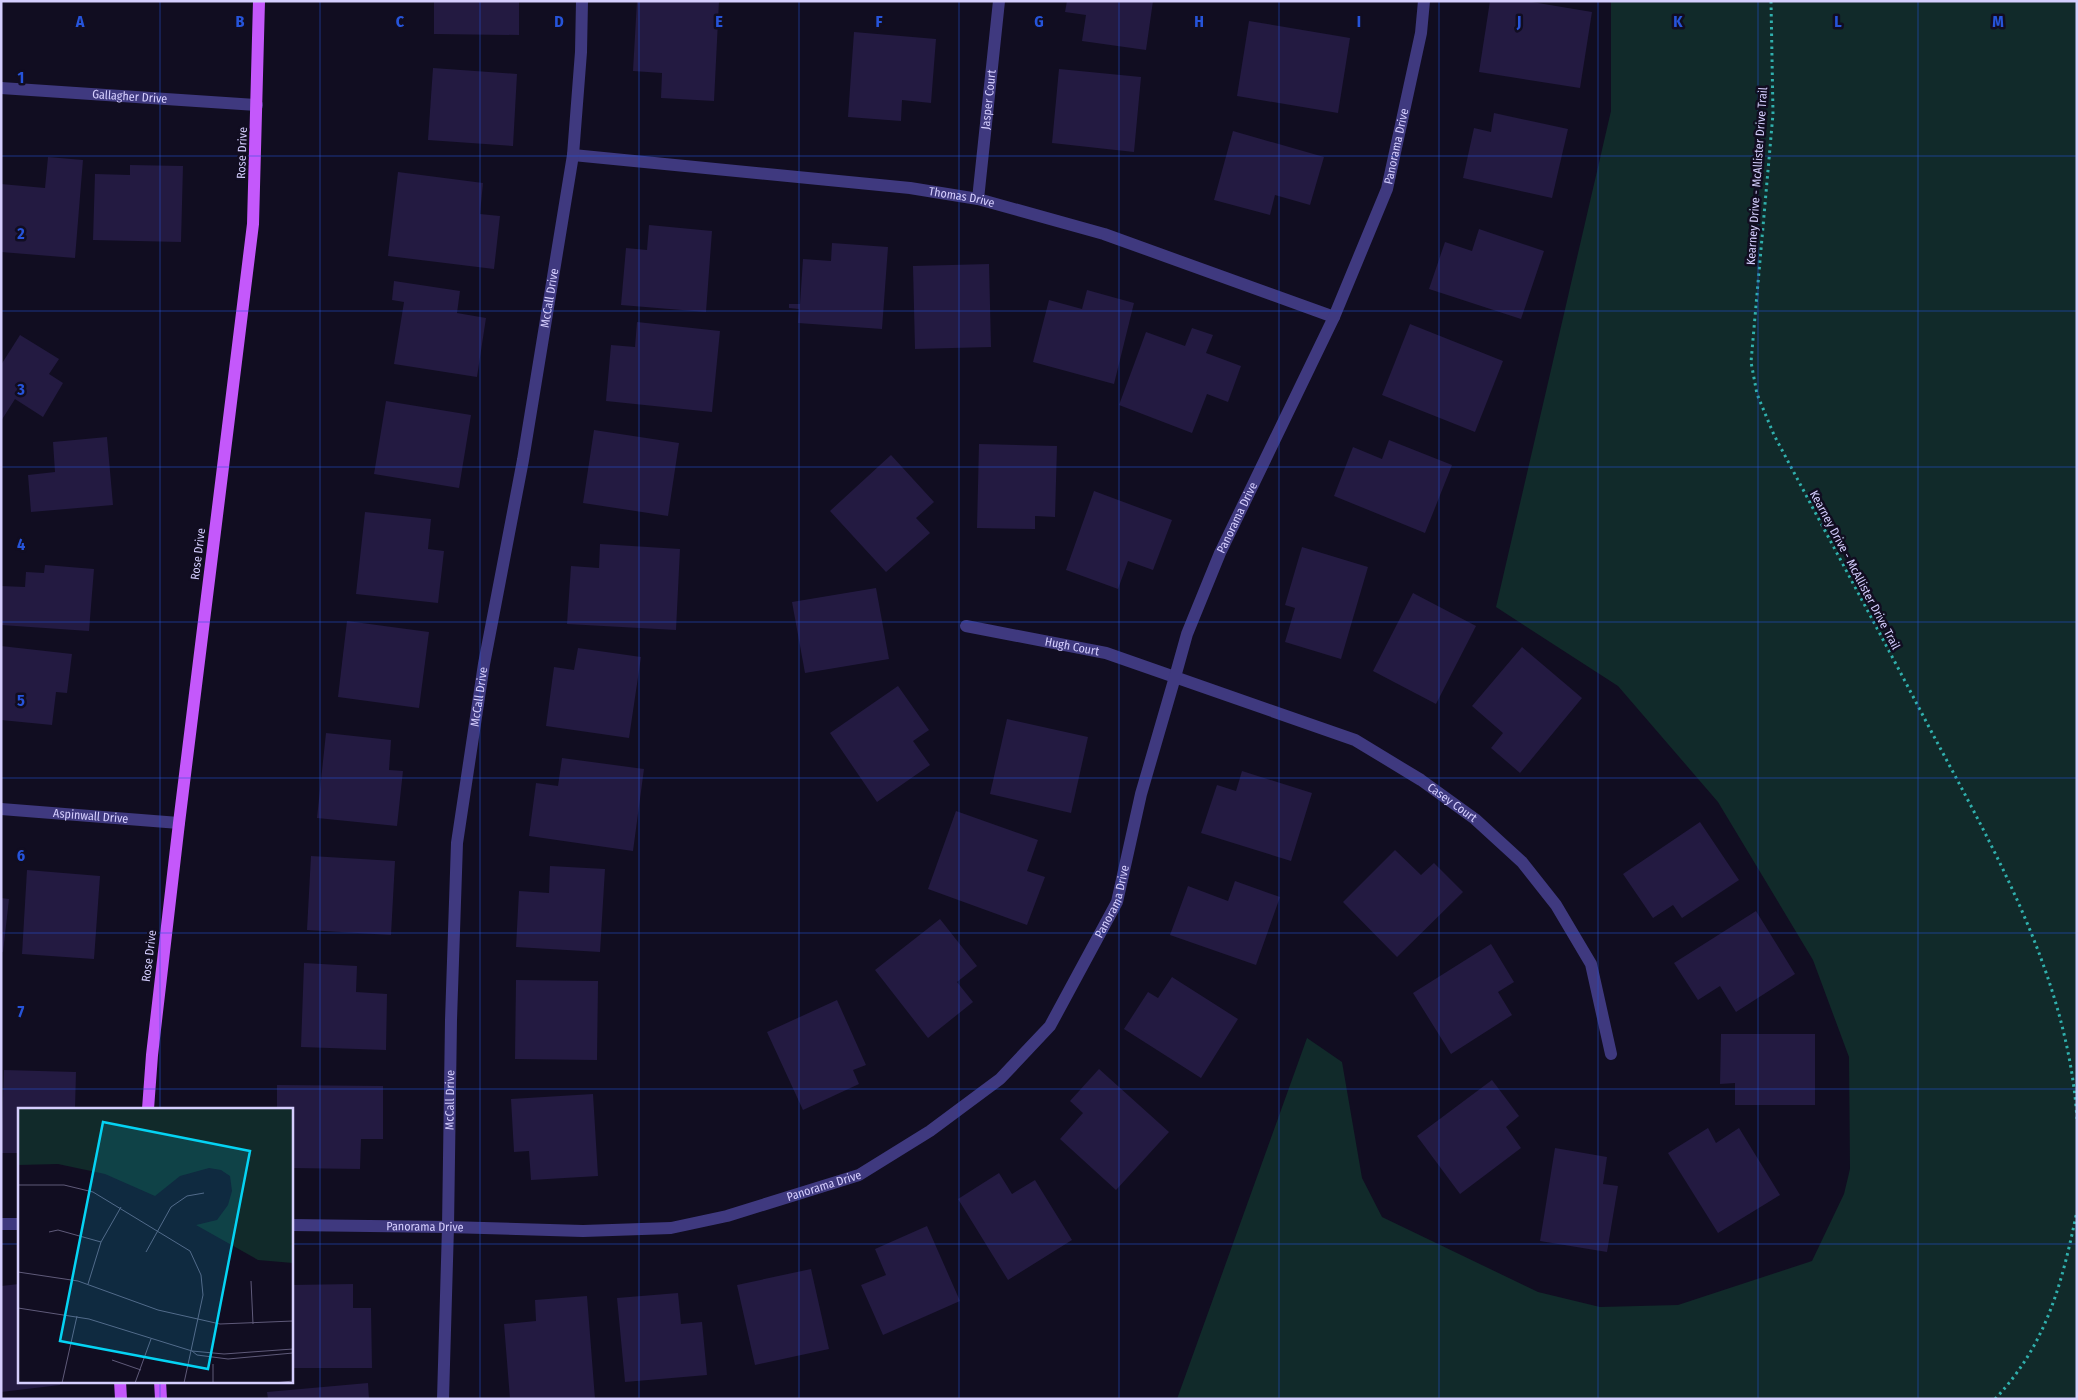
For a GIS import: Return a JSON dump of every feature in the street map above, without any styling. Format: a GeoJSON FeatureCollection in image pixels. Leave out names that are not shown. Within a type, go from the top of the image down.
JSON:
{"type":"FeatureCollection","features":[{"type":"Feature","properties":{"kind":"main road","name":"Rose Drive"},"geometry":{"type":"LineString","coordinates":[[148,1108],[152,1056],[179,823],[253,224],[259,1]]}},
{"type":"Feature","properties":{"kind":"main road"},"geometry":{"type":"LineString","coordinates":[[120,1382],[121,1399]]}},
{"type":"Feature","properties":{"kind":"main road"},"geometry":{"type":"LineString","coordinates":[[160,1382],[161,1399]]}},
{"type":"Feature","properties":{"kind":"street","name":"McCall Drive"},"geometry":{"type":"LineString","coordinates":[[443,1399],[448,1227],[450,1020],[457,843],[484,664],[523,460],[573,155],[581,52],[582,1]]}},
{"type":"Feature","properties":{"kind":"street","name":"Jasper Court"},"geometry":{"type":"LineString","coordinates":[[978,199],[999,1]]}},
{"type":"Feature","properties":{"kind":"street","name":"Panorama Drive"},"geometry":{"type":"LineString","coordinates":[[292,1224],[583,1231],[671,1228],[726,1216],[859,1175],[930,1131],[1000,1079],[1050,1026],[1117,902],[1141,794],[1187,634],[1220,553],[1334,317],[1387,189],[1421,33],[1424,1]]}},
{"type":"Feature","properties":{"kind":"street","name":"Gallagher Drive"},"geometry":{"type":"LineString","coordinates":[[1,88],[257,105]]}},
{"type":"Feature","properties":{"kind":"street","name":"Thomas Drive"},"geometry":{"type":"LineString","coordinates":[[573,155],[910,188],[978,199],[1104,234],[1334,317]]}},
{"type":"Feature","properties":{"kind":"street","name":"Hugh Court"},"geometry":{"type":"LineString","coordinates":[[966,626],[1106,653],[1175,677]]}},
{"type":"Feature","properties":{"kind":"street","name":"Casey Court"},"geometry":{"type":"LineString","coordinates":[[1175,677],[1355,740],[1420,780],[1474,819],[1522,862],[1556,905],[1591,964],[1611,1054]]}},
{"type":"Feature","properties":{"kind":"street","name":"Aspinwall Drive"},"geometry":{"type":"LineString","coordinates":[[1,810],[179,823]]}},
{"type":"Feature","properties":{"kind":"street"},"geometry":{"type":"LineString","coordinates":[[1,1224],[18,1224]]}},
{"type":"Feature","properties":{"kind":"path","name":"Kearney Drive - McAllister Drive Trail"},"geometry":{"type":"LineString","coordinates":[[1772,1],[1773,114],[1751,362],[1758,394],[1774,435],[1974,812],[2023,913],[2048,976],[2061,1024],[2074,1082],[2077,1119]]}},
{"type":"Feature","properties":{"kind":"path"},"geometry":{"type":"LineString","coordinates":[[1995,1399],[2013,1379],[2042,1331],[2065,1271],[2077,1211]]}},
{"type":"Feature","properties":{"kind":"green space"},"geometry":{"type":"Polygon","coordinates":[[[1611,1],[2077,1],[2077,1399],[1177,1399],[1307,1038],[1342,1062],[1362,1178],[1382,1217],[1538,1292],[1600,1307],[1678,1305],[1812,1261],[1844,1194],[1850,1169],[1849,1057],[1813,960],[1718,802],[1618,686],[1496,607],[1611,111],[1611,1]]]}},
{"type":"Feature","properties":{"kind":"building"},"geometry":{"type":"Polygon","coordinates":[[[434,1],[519,1],[519,35],[434,34],[434,1]]]}},
{"type":"Feature","properties":{"kind":"building"},"geometry":{"type":"Polygon","coordinates":[[[637,1],[719,1],[714,101],[661,98],[662,73],[633,71],[637,1]]]}},
{"type":"Feature","properties":{"kind":"building"},"geometry":{"type":"Polygon","coordinates":[[[1067,1],[1153,1],[1146,50],[1082,41],[1086,15],[1065,12],[1067,1]]]}},
{"type":"Feature","properties":{"kind":"building"},"geometry":{"type":"Polygon","coordinates":[[[1490,1],[1526,1],[1592,12],[1580,88],[1479,72],[1490,1]]]}},
{"type":"Feature","properties":{"kind":"building"},"geometry":{"type":"Polygon","coordinates":[[[1249,21],[1350,38],[1338,113],[1237,96],[1249,21]]]}},
{"type":"Feature","properties":{"kind":"building"},"geometry":{"type":"Polygon","coordinates":[[[854,32],[936,39],[931,103],[902,100],[901,121],[848,117],[854,32]]]}},
{"type":"Feature","properties":{"kind":"building"},"geometry":{"type":"Polygon","coordinates":[[[433,68],[517,74],[513,146],[428,140],[433,68]]]}},
{"type":"Feature","properties":{"kind":"building"},"geometry":{"type":"Polygon","coordinates":[[[1059,69],[1141,77],[1134,152],[1052,143],[1059,69]]]}},
{"type":"Feature","properties":{"kind":"building"},"geometry":{"type":"Polygon","coordinates":[[[1494,113],[1568,129],[1552,198],[1463,178],[1474,128],[1491,132],[1494,113]]]}},
{"type":"Feature","properties":{"kind":"building"},"geometry":{"type":"Polygon","coordinates":[[[1233,131],[1324,157],[1310,205],[1275,195],[1270,215],[1214,200],[1233,131]]]}},
{"type":"Feature","properties":{"kind":"building"},"geometry":{"type":"Polygon","coordinates":[[[48,157],[83,160],[75,258],[1,252],[1,184],[45,188],[48,157]]]}},
{"type":"Feature","properties":{"kind":"building"},"geometry":{"type":"Polygon","coordinates":[[[130,165],[183,166],[181,242],[93,240],[95,174],[130,175],[130,165]]]}},
{"type":"Feature","properties":{"kind":"building"},"geometry":{"type":"Polygon","coordinates":[[[398,172],[483,183],[480,214],[500,216],[494,269],[388,256],[398,172]]]}},
{"type":"Feature","properties":{"kind":"building"},"geometry":{"type":"Polygon","coordinates":[[[649,225],[712,231],[706,312],[621,305],[626,248],[647,250],[649,225]]]}},
{"type":"Feature","properties":{"kind":"building"},"geometry":{"type":"Polygon","coordinates":[[[1479,229],[1544,251],[1521,319],[1429,289],[1445,242],[1472,251],[1479,229]]]}},
{"type":"Feature","properties":{"kind":"building"},"geometry":{"type":"Polygon","coordinates":[[[832,243],[888,247],[882,329],[798,323],[799,309],[789,308],[789,304],[800,304],[803,259],[831,261],[832,243]]]}},
{"type":"Feature","properties":{"kind":"building"},"geometry":{"type":"Polygon","coordinates":[[[989,264],[991,347],[915,349],[913,266],[989,264]]]}},
{"type":"Feature","properties":{"kind":"building"},"geometry":{"type":"Polygon","coordinates":[[[394,281],[460,291],[457,313],[486,318],[477,377],[394,364],[404,302],[392,300],[394,281]]]}},
{"type":"Feature","properties":{"kind":"building"},"geometry":{"type":"Polygon","coordinates":[[[1087,290],[1134,303],[1114,384],[1033,362],[1049,300],[1082,309],[1087,290]]]}},
{"type":"Feature","properties":{"kind":"building"},"geometry":{"type":"Polygon","coordinates":[[[637,322],[720,331],[712,412],[606,401],[611,345],[635,347],[637,322]]]}},
{"type":"Feature","properties":{"kind":"building"},"geometry":{"type":"Polygon","coordinates":[[[1410,324],[1503,361],[1475,432],[1382,395],[1410,324]]]}},
{"type":"Feature","properties":{"kind":"building"},"geometry":{"type":"Polygon","coordinates":[[[1192,328],[1213,335],[1206,353],[1241,366],[1228,402],[1207,394],[1192,433],[1119,405],[1146,332],[1185,346],[1192,328]]]}},
{"type":"Feature","properties":{"kind":"building"},"geometry":{"type":"Polygon","coordinates":[[[20,335],[59,359],[49,374],[63,383],[43,417],[15,399],[1,421],[1,365],[20,335]]]}},
{"type":"Feature","properties":{"kind":"building"},"geometry":{"type":"Polygon","coordinates":[[[386,401],[471,415],[459,488],[374,474],[386,401]]]}},
{"type":"Feature","properties":{"kind":"building"},"geometry":{"type":"Polygon","coordinates":[[[594,430],[679,443],[668,516],[583,503],[594,430]]]}},
{"type":"Feature","properties":{"kind":"building"},"geometry":{"type":"Polygon","coordinates":[[[107,437],[113,505],[31,512],[28,475],[55,472],[53,442],[107,437]]]}},
{"type":"Feature","properties":{"kind":"building"},"geometry":{"type":"Polygon","coordinates":[[[1389,440],[1452,465],[1425,533],[1334,496],[1353,447],[1382,459],[1389,440]]]}},
{"type":"Feature","properties":{"kind":"building"},"geometry":{"type":"Polygon","coordinates":[[[979,444],[1057,446],[1055,517],[1035,516],[1035,529],[977,528],[979,444]]]}},
{"type":"Feature","properties":{"kind":"building"},"geometry":{"type":"Polygon","coordinates":[[[891,455],[934,502],[916,518],[930,533],[886,572],[830,511],[891,455]]]}},
{"type":"Feature","properties":{"kind":"building"},"geometry":{"type":"Polygon","coordinates":[[[1094,491],[1172,520],[1153,570],[1128,561],[1118,589],[1066,570],[1094,491]]]}},
{"type":"Feature","properties":{"kind":"building"},"geometry":{"type":"Polygon","coordinates":[[[365,512],[431,519],[428,549],[444,551],[438,603],[356,594],[365,512]]]}},
{"type":"Feature","properties":{"kind":"building"},"geometry":{"type":"Polygon","coordinates":[[[600,544],[680,549],[676,630],[567,624],[571,566],[599,568],[600,544]]]}},
{"type":"Feature","properties":{"kind":"building"},"geometry":{"type":"Polygon","coordinates":[[[1302,547],[1368,567],[1341,659],[1285,642],[1295,608],[1285,605],[1302,547]]]}},
{"type":"Feature","properties":{"kind":"building"},"geometry":{"type":"Polygon","coordinates":[[[45,565],[94,569],[89,631],[1,625],[1,586],[25,587],[26,572],[44,573],[45,565]]]}},
{"type":"Feature","properties":{"kind":"building"},"geometry":{"type":"Polygon","coordinates":[[[876,588],[889,659],[805,673],[792,602],[876,588]]]}},
{"type":"Feature","properties":{"kind":"building"},"geometry":{"type":"Polygon","coordinates":[[[1413,593],[1476,626],[1436,704],[1373,671],[1413,593]]]}},
{"type":"Feature","properties":{"kind":"building"},"geometry":{"type":"Polygon","coordinates":[[[347,621],[429,632],[419,708],[338,697],[347,621]]]}},
{"type":"Feature","properties":{"kind":"building"},"geometry":{"type":"Polygon","coordinates":[[[1,646],[72,654],[67,693],[56,692],[52,725],[1,720],[1,646]]]}},
{"type":"Feature","properties":{"kind":"building"},"geometry":{"type":"Polygon","coordinates":[[[1522,647],[1582,698],[1520,773],[1491,748],[1503,733],[1472,706],[1522,647]]]}},
{"type":"Feature","properties":{"kind":"building"},"geometry":{"type":"Polygon","coordinates":[[[578,648],[641,657],[629,738],[546,726],[554,667],[574,670],[578,648]]]}},
{"type":"Feature","properties":{"kind":"building"},"geometry":{"type":"Polygon","coordinates":[[[898,686],[929,730],[913,741],[930,765],[877,802],[830,733],[898,686]]]}},
{"type":"Feature","properties":{"kind":"building"},"geometry":{"type":"Polygon","coordinates":[[[1007,719],[1088,737],[1071,813],[990,794],[1007,719]]]}},
{"type":"Feature","properties":{"kind":"building"},"geometry":{"type":"Polygon","coordinates":[[[326,733],[391,740],[389,770],[403,771],[397,826],[317,818],[326,733]]]}},
{"type":"Feature","properties":{"kind":"building"},"geometry":{"type":"Polygon","coordinates":[[[562,758],[644,769],[633,851],[529,836],[536,783],[558,786],[562,758]]]}},
{"type":"Feature","properties":{"kind":"building"},"geometry":{"type":"Polygon","coordinates":[[[1242,771],[1312,793],[1291,861],[1201,833],[1217,785],[1236,791],[1242,771]]]}},
{"type":"Feature","properties":{"kind":"building"},"geometry":{"type":"Polygon","coordinates":[[[956,811],[1038,840],[1027,871],[1045,877],[1027,925],[928,889],[956,811]]]}},
{"type":"Feature","properties":{"kind":"building"},"geometry":{"type":"Polygon","coordinates":[[[1700,822],[1739,880],[1682,918],[1673,905],[1653,918],[1623,874],[1700,822]]]}},
{"type":"Feature","properties":{"kind":"building"},"geometry":{"type":"Polygon","coordinates":[[[1395,850],[1421,875],[1434,863],[1463,892],[1397,957],[1343,902],[1395,850]]]}},
{"type":"Feature","properties":{"kind":"building"},"geometry":{"type":"Polygon","coordinates":[[[311,856],[395,861],[391,935],[307,930],[311,856]]]}},
{"type":"Feature","properties":{"kind":"building"},"geometry":{"type":"Polygon","coordinates":[[[550,866],[605,869],[600,952],[516,947],[519,891],[549,893],[550,866]]]}},
{"type":"Feature","properties":{"kind":"building"},"geometry":{"type":"Polygon","coordinates":[[[27,870],[100,876],[94,959],[22,954],[27,870]]]}},
{"type":"Feature","properties":{"kind":"building"},"geometry":{"type":"Polygon","coordinates":[[[1235,881],[1280,897],[1256,965],[1170,935],[1188,886],[1228,901],[1235,881]]]}},
{"type":"Feature","properties":{"kind":"building"},"geometry":{"type":"Polygon","coordinates":[[[1,898],[9,899],[3,952],[1,952],[1,898]]]}},
{"type":"Feature","properties":{"kind":"building"},"geometry":{"type":"Polygon","coordinates":[[[1756,911],[1795,974],[1736,1012],[1720,986],[1698,1000],[1674,963],[1756,911]]]}},
{"type":"Feature","properties":{"kind":"building"},"geometry":{"type":"Polygon","coordinates":[[[940,919],[977,966],[957,982],[973,1002],[928,1038],[875,970],[940,919]]]}},
{"type":"Feature","properties":{"kind":"building"},"geometry":{"type":"Polygon","coordinates":[[[1491,944],[1514,982],[1498,992],[1512,1015],[1451,1054],[1413,993],[1491,944]]]}},
{"type":"Feature","properties":{"kind":"building"},"geometry":{"type":"Polygon","coordinates":[[[304,963],[357,966],[356,992],[387,994],[386,1050],[301,1047],[304,963]]]}},
{"type":"Feature","properties":{"kind":"building"},"geometry":{"type":"Polygon","coordinates":[[[1172,977],[1238,1019],[1201,1078],[1124,1029],[1148,992],[1158,998],[1172,977]]]}},
{"type":"Feature","properties":{"kind":"building"},"geometry":{"type":"Polygon","coordinates":[[[516,980],[598,981],[597,1060],[515,1059],[516,980]]]}},
{"type":"Feature","properties":{"kind":"building"},"geometry":{"type":"Polygon","coordinates":[[[837,1000],[866,1065],[853,1070],[859,1084],[803,1110],[767,1032],[837,1000]]]}},
{"type":"Feature","properties":{"kind":"building"},"geometry":{"type":"Polygon","coordinates":[[[1721,1034],[1815,1034],[1815,1105],[1735,1105],[1735,1083],[1720,1084],[1721,1034]]]}},
{"type":"Feature","properties":{"kind":"building"},"geometry":{"type":"Polygon","coordinates":[[[1099,1069],[1169,1132],[1116,1190],[1060,1139],[1083,1113],[1070,1101],[1099,1069]]]}},
{"type":"Feature","properties":{"kind":"building"},"geometry":{"type":"Polygon","coordinates":[[[4,1070],[76,1072],[75,1108],[18,1108],[18,1153],[1,1153],[4,1070]]]}},
{"type":"Feature","properties":{"kind":"building"},"geometry":{"type":"Polygon","coordinates":[[[1492,1080],[1519,1116],[1506,1127],[1521,1148],[1460,1194],[1417,1136],[1492,1080]]]}},
{"type":"Feature","properties":{"kind":"building"},"geometry":{"type":"Polygon","coordinates":[[[277,1085],[383,1086],[383,1139],[361,1139],[360,1169],[292,1168],[292,1108],[277,1108],[277,1085]]]}},
{"type":"Feature","properties":{"kind":"building"},"geometry":{"type":"Polygon","coordinates":[[[593,1094],[598,1176],[531,1180],[529,1151],[514,1152],[511,1099],[593,1094]]]}},
{"type":"Feature","properties":{"kind":"building"},"geometry":{"type":"Polygon","coordinates":[[[1708,1128],[1716,1143],[1739,1128],[1780,1195],[1718,1233],[1668,1153],[1708,1128]]]}},
{"type":"Feature","properties":{"kind":"building"},"geometry":{"type":"Polygon","coordinates":[[[1555,1148],[1607,1157],[1603,1184],[1618,1186],[1607,1252],[1540,1241],[1555,1148]]]}},
{"type":"Feature","properties":{"kind":"building"},"geometry":{"type":"Polygon","coordinates":[[[999,1173],[1012,1194],[1035,1180],[1072,1240],[1008,1280],[958,1199],[999,1173]]]}},
{"type":"Feature","properties":{"kind":"building"},"geometry":{"type":"Polygon","coordinates":[[[927,1226],[960,1301],[883,1335],[861,1285],[886,1275],[875,1249],[927,1226]]]}},
{"type":"Feature","properties":{"kind":"building"},"geometry":{"type":"Polygon","coordinates":[[[811,1269],[829,1349],[755,1365],[737,1285],[811,1269]]]}},
{"type":"Feature","properties":{"kind":"building"},"geometry":{"type":"Polygon","coordinates":[[[18,1284],[18,1382],[60,1382],[60,1385],[1,1392],[1,1286],[18,1284]]]}},
{"type":"Feature","properties":{"kind":"building"},"geometry":{"type":"Polygon","coordinates":[[[353,1284],[353,1308],[371,1308],[372,1368],[292,1368],[292,1285],[353,1284]]]}},
{"type":"Feature","properties":{"kind":"building"},"geometry":{"type":"Polygon","coordinates":[[[678,1293],[681,1324],[702,1322],[707,1375],[625,1382],[617,1298],[678,1293]]]}},
{"type":"Feature","properties":{"kind":"building"},"geometry":{"type":"Polygon","coordinates":[[[587,1296],[595,1399],[510,1399],[504,1324],[536,1321],[535,1300],[587,1296]]]}},
{"type":"Feature","properties":{"kind":"building"},"geometry":{"type":"Polygon","coordinates":[[[368,1383],[369,1399],[268,1399],[267,1392],[368,1383]]]}}]}
